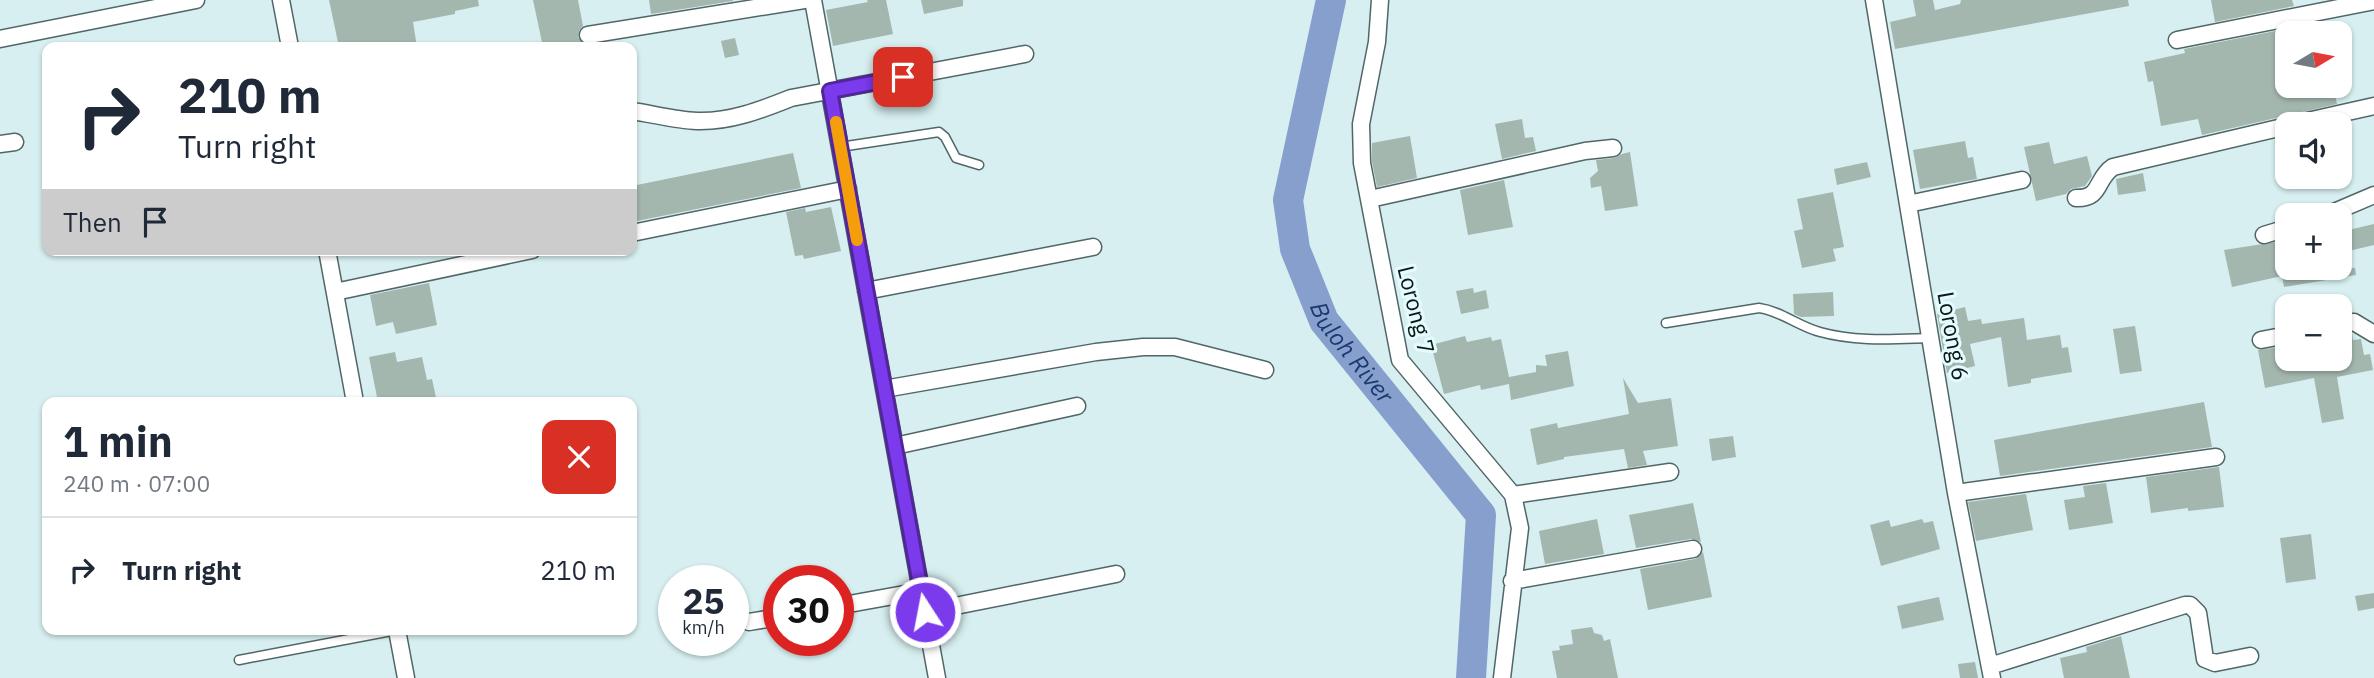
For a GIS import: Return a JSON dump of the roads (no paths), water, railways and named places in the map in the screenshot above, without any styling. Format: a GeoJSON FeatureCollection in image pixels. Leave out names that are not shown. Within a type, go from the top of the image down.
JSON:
{"type":"FeatureCollection","features":[{"type":"Feature","properties":{"kind":"street"},"geometry":{"type":"LineString","coordinates":[[0,39],[195,0]]}},
{"type":"Feature","properties":{"kind":"street"},"geometry":{"type":"LineString","coordinates":[[281,0],[289,42]]}},
{"type":"Feature","properties":{"kind":"street"},"geometry":{"type":"LineString","coordinates":[[589,35],[804,0]]}},
{"type":"Feature","properties":{"kind":"street"},"geometry":{"type":"LineString","coordinates":[[813,0],[937,678]]}},
{"type":"Feature","properties":{"kind":"street","name":"Lorong 7"},"geometry":{"type":"LineString","coordinates":[[1380,0],[1377,42],[1361,124],[1362,163],[1400,360],[1513,495],[1520,528],[1502,678]]}},
{"type":"Feature","properties":{"kind":"street","name":"Lorong 6"},"geometry":{"type":"LineString","coordinates":[[1874,0],[1956,493],[1991,672]]}},
{"type":"Feature","properties":{"kind":"street"},"geometry":{"type":"LineString","coordinates":[[2177,40],[2374,1]]}},
{"type":"Feature","properties":{"kind":"street"},"geometry":{"type":"LineString","coordinates":[[637,112],[696,121],[726,119],[758,111],[791,98],[1025,54]]}},
{"type":"Feature","properties":{"kind":"street"},"geometry":{"type":"LineString","coordinates":[[2347,112],[2374,106]]}},
{"type":"Feature","properties":{"kind":"street"},"geometry":{"type":"LineString","coordinates":[[2076,198],[2085,199],[2095,193],[2104,173],[2113,167],[2275,129]]}},
{"type":"Feature","properties":{"kind":"street"},"geometry":{"type":"LineString","coordinates":[[1370,200],[1585,151],[1613,148]]}},
{"type":"Feature","properties":{"kind":"street"},"geometry":{"type":"LineString","coordinates":[[1908,204],[2022,180]]}},
{"type":"Feature","properties":{"kind":"street"},"geometry":{"type":"LineString","coordinates":[[637,232],[848,189]]}},
{"type":"Feature","properties":{"kind":"street"},"geometry":{"type":"LineString","coordinates":[[2352,204],[2374,195]]}},
{"type":"Feature","properties":{"kind":"street"},"geometry":{"type":"LineString","coordinates":[[2264,235],[2275,232]]}},
{"type":"Feature","properties":{"kind":"street"},"geometry":{"type":"LineString","coordinates":[[866,291],[1093,247]]}},
{"type":"Feature","properties":{"kind":"street"},"geometry":{"type":"LineString","coordinates":[[328,256],[354,397]]}},
{"type":"Feature","properties":{"kind":"street"},"geometry":{"type":"LineString","coordinates":[[335,292],[504,256]]}},
{"type":"Feature","properties":{"kind":"street"},"geometry":{"type":"LineString","coordinates":[[2352,322],[2374,334]]}},
{"type":"Feature","properties":{"kind":"street"},"geometry":{"type":"LineString","coordinates":[[2261,340],[2275,337]]}},
{"type":"Feature","properties":{"kind":"street"},"geometry":{"type":"LineString","coordinates":[[884,389],[1096,352],[1143,347],[1175,347],[1265,370]]}},
{"type":"Feature","properties":{"kind":"street"},"geometry":{"type":"LineString","coordinates":[[894,446],[1077,406]]}},
{"type":"Feature","properties":{"kind":"street"},"geometry":{"type":"LineString","coordinates":[[1956,493],[2216,457]]}},
{"type":"Feature","properties":{"kind":"street"},"geometry":{"type":"LineString","coordinates":[[1513,495],[1670,472]]}},
{"type":"Feature","properties":{"kind":"street"},"geometry":{"type":"LineString","coordinates":[[1512,581],[1693,549]]}},
{"type":"Feature","properties":{"kind":"street"},"geometry":{"type":"LineString","coordinates":[[925,612],[1116,574]]}},
{"type":"Feature","properties":{"kind":"street"},"geometry":{"type":"LineString","coordinates":[[854,603],[921,591]]}},
{"type":"Feature","properties":{"kind":"street"},"geometry":{"type":"LineString","coordinates":[[1991,672],[2185,605],[2195,608],[2198,613],[2205,659],[2215,663],[2250,656]]}},
{"type":"Feature","properties":{"kind":"street"},"geometry":{"type":"LineString","coordinates":[[749,622],[763,620]]}},
{"type":"Feature","properties":{"kind":"street"},"geometry":{"type":"LineString","coordinates":[[398,635],[406,678]]}},
{"type":"Feature","properties":{"kind":"lane"},"geometry":{"type":"LineString","coordinates":[[840,147],[939,132],[945,137],[958,160],[979,165]]}},
{"type":"Feature","properties":{"kind":"lane"},"geometry":{"type":"LineString","coordinates":[[1666,323],[1759,308],[1772,310],[1801,325],[1833,335],[1867,339],[1930,338]]}},
{"type":"Feature","properties":{"kind":"lane"},"geometry":{"type":"LineString","coordinates":[[239,660],[371,635]]}},
{"type":"Feature","properties":{"kind":"waterway","name":"Buloh River"},"geometry":{"type":"LineString","coordinates":[[1331,0],[1288,200],[1295,249],[1324,321],[1481,515],[1471,678]]}}]}
